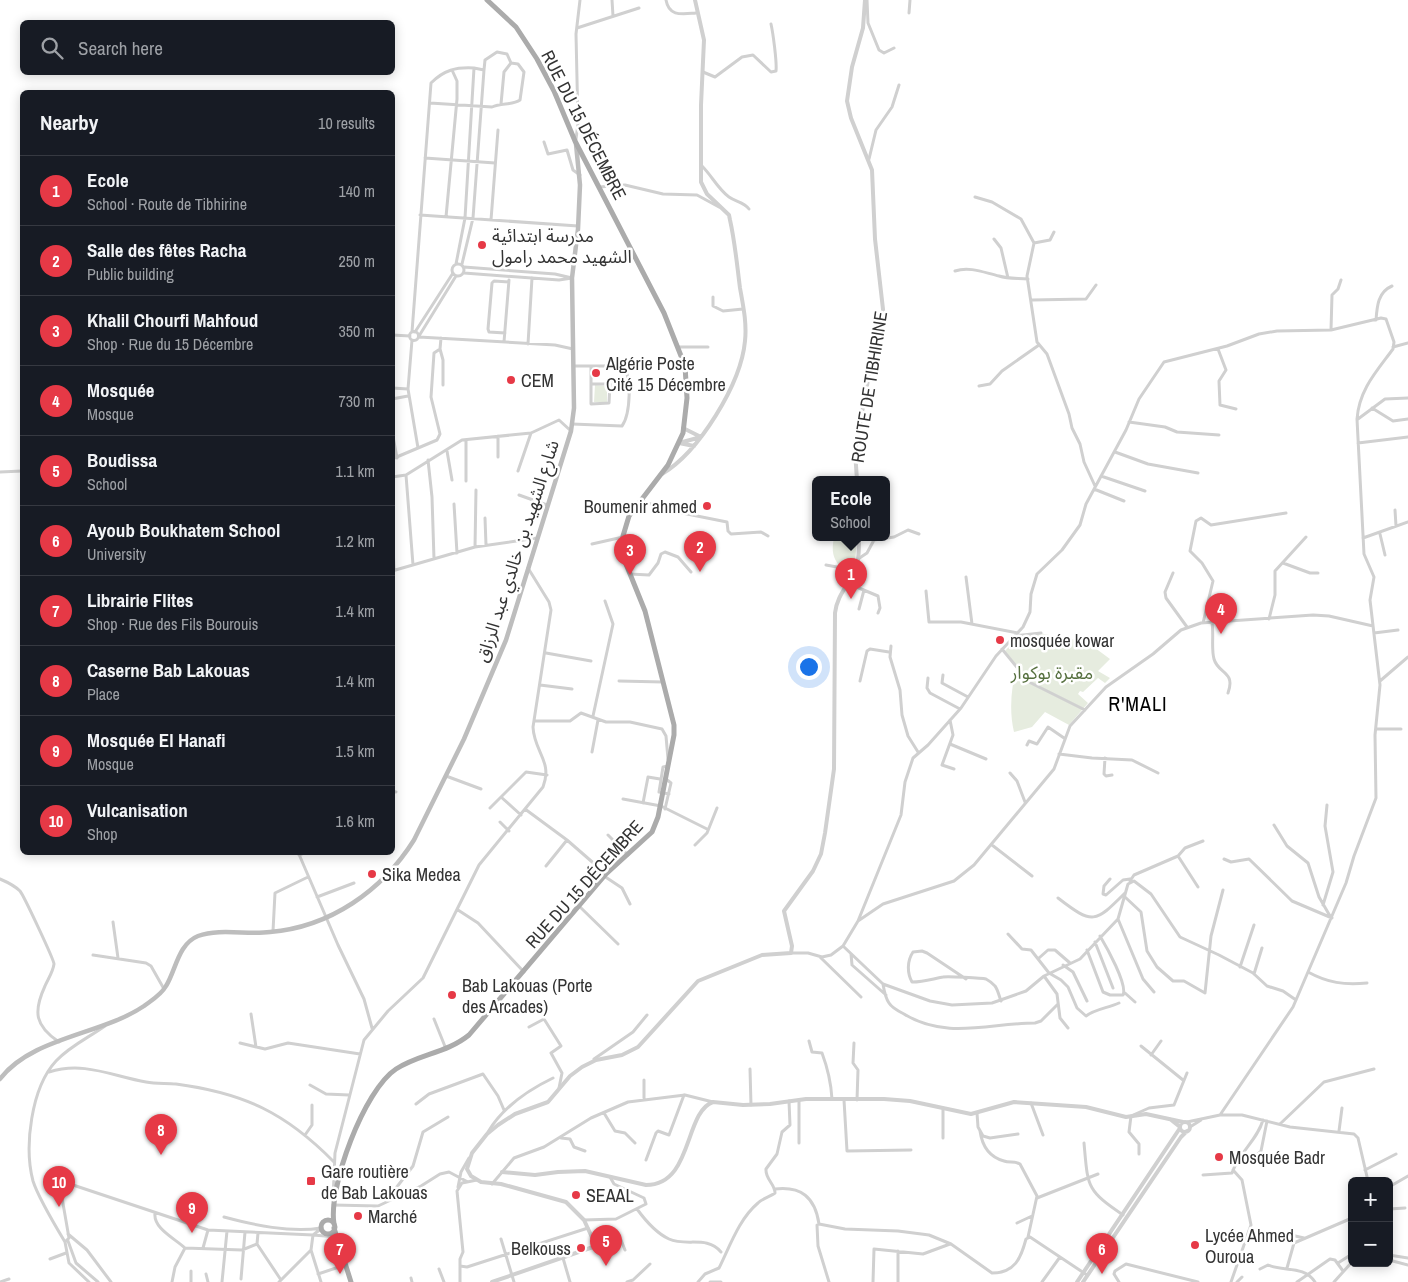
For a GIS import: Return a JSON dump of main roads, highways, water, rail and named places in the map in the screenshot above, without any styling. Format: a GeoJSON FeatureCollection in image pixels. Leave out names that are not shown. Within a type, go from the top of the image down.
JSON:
{"type":"FeatureCollection","features":[{"type":"Feature","properties":{"kind":"main road","name":"RUE DU 15 DÉCEMBRE"},"geometry":{"type":"LineString","coordinates":[[351,1282],[334,1226],[333,1206],[335,1190],[350,1140],[362,1115],[383,1083],[401,1066],[461,1042],[477,1027],[605,875],[652,832],[663,807],[666,793],[663,779],[668,766],[674,724],[646,611],[624,559],[623,537],[629,516],[662,474],[679,443],[683,428],[687,382],[685,366],[664,313],[576,141],[554,91],[537,59],[516,27],[499,9],[487,0]]}},
{"type":"Feature","properties":{"kind":"main road","name":"شارع الشهيد بن خالدي عبد الرزاق"},"geometry":{"type":"LineString","coordinates":[[0,1079],[20,1060],[59,1042],[105,1026],[141,1008],[164,988],[184,947],[196,937],[224,933],[273,932],[305,926],[326,919],[363,896],[404,856],[446,776],[506,640],[571,430],[573,366],[572,278],[579,226],[580,176],[576,141]]}},
{"type":"Feature","properties":{"kind":"main road"},"geometry":{"type":"LineString","coordinates":[[323,1222],[329,1220],[334,1226],[328,1233],[322,1228],[323,1222],[333,1206]]}},
{"type":"Feature","properties":{"kind":"place","name":"مدرسة ابتدائية الشهيد محمد رامول"},"geometry":{"type":"Point","coordinates":[482,245]}},
{"type":"Feature","properties":{"kind":"place","name":"Algérie Poste Cité 15 Décembre"},"geometry":{"type":"Point","coordinates":[596,373]}},
{"type":"Feature","properties":{"kind":"place","name":"CEM"},"geometry":{"type":"Point","coordinates":[511,380]}},
{"type":"Feature","properties":{"kind":"place","name":"Boumenir ahmed"},"geometry":{"type":"Point","coordinates":[707,506]}},
{"type":"Feature","properties":{"kind":"place","name":"Salle des fêtes Racha"},"geometry":{"type":"Point","coordinates":[700,572]}},
{"type":"Feature","properties":{"kind":"place","name":"Khalil Chourfi Mahfoud"},"geometry":{"type":"Point","coordinates":[630,575]}},
{"type":"Feature","properties":{"kind":"place","name":"Ecole"},"geometry":{"type":"Point","coordinates":[851,599]}},
{"type":"Feature","properties":{"kind":"place","name":"Mosquée"},"geometry":{"type":"Point","coordinates":[1221,634]}},
{"type":"Feature","properties":{"kind":"place","name":"mosquée kowar"},"geometry":{"type":"Point","coordinates":[1000,640]}},
{"type":"Feature","properties":{"kind":"place","name":"Sika Medea"},"geometry":{"type":"Point","coordinates":[372,874]}},
{"type":"Feature","properties":{"kind":"place","name":"Bab Lakouas (Porte des Arcades)"},"geometry":{"type":"Point","coordinates":[452,995]}},
{"type":"Feature","properties":{"kind":"place","name":"Caserne Bab Lakouas"},"geometry":{"type":"Point","coordinates":[161,1155]}},
{"type":"Feature","properties":{"kind":"place","name":"Mosquée Badr"},"geometry":{"type":"Point","coordinates":[1219,1157]}},
{"type":"Feature","properties":{"kind":"place","name":"Gare routière de Bab Lakouas"},"geometry":{"type":"Point","coordinates":[311,1181]}},
{"type":"Feature","properties":{"kind":"place","name":"SEAAL"},"geometry":{"type":"Point","coordinates":[576,1195]}},
{"type":"Feature","properties":{"kind":"place","name":"Vulcanisation"},"geometry":{"type":"Point","coordinates":[59,1207]}},
{"type":"Feature","properties":{"kind":"place","name":"Marché"},"geometry":{"type":"Point","coordinates":[358,1216]}},
{"type":"Feature","properties":{"kind":"place","name":"Mosquée El Hanafi"},"geometry":{"type":"Point","coordinates":[192,1233]}},
{"type":"Feature","properties":{"kind":"place","name":"Lycée Ahmed Ouroua"},"geometry":{"type":"Point","coordinates":[1195,1245]}},
{"type":"Feature","properties":{"kind":"place","name":"Belkouss"},"geometry":{"type":"Point","coordinates":[581,1248]}},
{"type":"Feature","properties":{"kind":"place","name":"Boudissa"},"geometry":{"type":"Point","coordinates":[606,1266]}},
{"type":"Feature","properties":{"kind":"place","name":"Librairie Flites"},"geometry":{"type":"Point","coordinates":[340,1274]}},
{"type":"Feature","properties":{"kind":"place","name":"Ayoub Boukhatem School"},"geometry":{"type":"Point","coordinates":[1102,1274]}},
{"type":"Feature","properties":{"kind":"district","name":"R'MALI"},"geometry":{"type":"Point","coordinates":[1138,703]}},
{"type":"Feature","properties":{"kind":"park label","name":"مقبرة بوكوار"},"geometry":{"type":"Point","coordinates":[1052,672]}}]}
